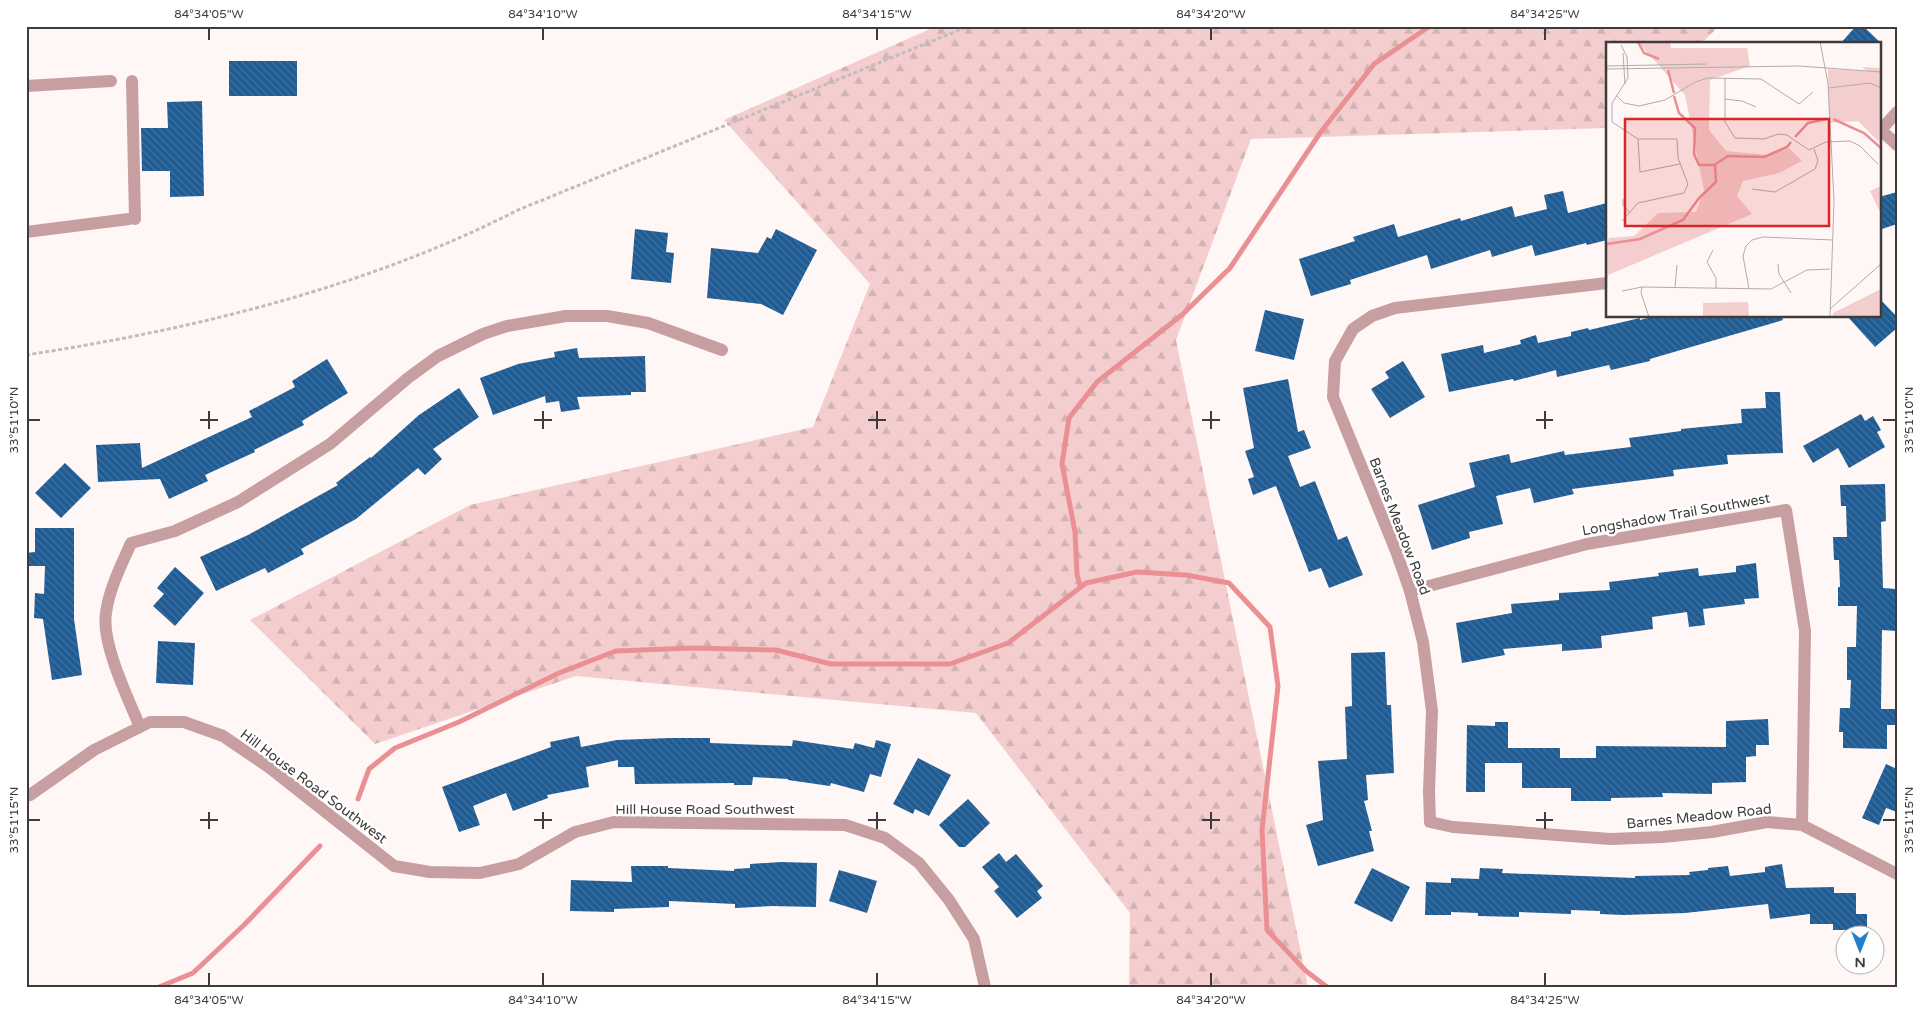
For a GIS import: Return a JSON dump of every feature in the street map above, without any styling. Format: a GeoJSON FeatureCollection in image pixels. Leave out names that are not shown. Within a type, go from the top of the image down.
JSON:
{"type":"FeatureCollection","features":[{"type":"Feature","properties":{"kind":"street"},"geometry":{"type":"LineString","coordinates":[[26,86],[111,81]]}},
{"type":"Feature","properties":{"kind":"street"},"geometry":{"type":"LineString","coordinates":[[26,232],[132,219],[132,81]]}},
{"type":"Feature","properties":{"kind":"street"},"geometry":{"type":"LineString","coordinates":[[1897,112],[1880,131],[1897,145]]}},
{"type":"Feature","properties":{"kind":"street","name":"Barnes Meadow Road"},"geometry":{"type":"LineString","coordinates":[[1606,283],[1395,308],[1372,316],[1353,329],[1335,362],[1333,397],[1396,551],[1410,591],[1423,642],[1432,711],[1429,791],[1430,822],[1453,827],[1610,839],[1682,835],[1767,822],[1802,825],[1897,874]]}},
{"type":"Feature","properties":{"kind":"street"},"geometry":{"type":"LineString","coordinates":[[140,727],[112,657],[105,615],[109,597],[131,543],[175,531],[238,502],[330,444],[408,378],[438,356],[483,334],[507,326],[566,316],[608,316],[648,323],[722,350]]}},
{"type":"Feature","properties":{"kind":"street","name":"Longshadow Trail Southwest"},"geometry":{"type":"LineString","coordinates":[[1410,591],[1587,544],[1786,510],[1805,631],[1802,825]]}},
{"type":"Feature","properties":{"kind":"street","name":"Hill House Road Southwest"},"geometry":{"type":"LineString","coordinates":[[26,796],[94,750],[150,722],[184,722],[224,736],[270,768],[394,866],[430,872],[480,873],[519,864],[575,832],[614,822],[845,825],[885,838],[919,863],[949,900],[974,939],[985,987]]}},
{"type":"Feature","properties":{"kind":"path"},"geometry":{"type":"LineString","coordinates":[[26,356],[175,329],[269,304],[380,268],[447,243],[518,210],[969,26]]}},
{"type":"Feature","properties":{"kind":"green space"},"geometry":{"type":"Polygon","coordinates":[[[937,26],[1719,26],[1703,42],[1606,42],[1606,128],[1251,139],[1176,340],[1308,987],[1129,987],[1130,913],[976,713],[576,676],[375,744],[250,620],[470,505],[813,427],[870,284],[724,120],[937,26]]]}},
{"type":"Feature","properties":{"kind":"building"},"geometry":{"type":"Polygon","coordinates":[[[1856,26],[1863,26],[1880,42],[1842,42],[1856,26]]]}},
{"type":"Feature","properties":{"kind":"building"},"geometry":{"type":"Polygon","coordinates":[[[229,61],[297,61],[297,96],[229,96],[229,61]]]}},
{"type":"Feature","properties":{"kind":"building"},"geometry":{"type":"Polygon","coordinates":[[[202,101],[204,196],[170,197],[170,171],[142,171],[141,128],[168,128],[167,102],[202,101]]]}},
{"type":"Feature","properties":{"kind":"building"},"geometry":{"type":"Polygon","coordinates":[[[1563,191],[1568,213],[1606,203],[1606,240],[1587,245],[1586,243],[1535,256],[1532,245],[1492,257],[1490,250],[1431,269],[1427,255],[1350,280],[1351,284],[1311,296],[1299,259],[1355,241],[1353,237],[1394,224],[1398,237],[1460,218],[1461,221],[1512,206],[1515,217],[1547,209],[1544,195],[1563,191]]]}},
{"type":"Feature","properties":{"kind":"building"},"geometry":{"type":"Polygon","coordinates":[[[1897,192],[1897,224],[1880,230],[1880,197],[1897,192]]]}},
{"type":"Feature","properties":{"kind":"building"},"geometry":{"type":"Polygon","coordinates":[[[635,229],[668,233],[666,252],[674,253],[671,283],[631,279],[635,229]]]}},
{"type":"Feature","properties":{"kind":"building"},"geometry":{"type":"Polygon","coordinates":[[[776,229],[817,250],[783,315],[761,304],[707,298],[711,248],[758,253],[767,237],[771,239],[776,229]]]}},
{"type":"Feature","properties":{"kind":"building"},"geometry":{"type":"Polygon","coordinates":[[[1880,299],[1897,317],[1897,328],[1875,347],[1849,318],[1880,318],[1880,299]]]}},
{"type":"Feature","properties":{"kind":"building"},"geometry":{"type":"Polygon","coordinates":[[[1265,310],[1304,319],[1294,360],[1255,351],[1265,310]]]}},
{"type":"Feature","properties":{"kind":"building"},"geometry":{"type":"Polygon","coordinates":[[[1640,318],[1640,320],[1648,318],[1782,318],[1783,320],[1650,359],[1650,361],[1611,370],[1609,365],[1557,377],[1556,370],[1514,381],[1513,379],[1449,392],[1441,354],[1483,345],[1484,353],[1521,344],[1520,340],[1536,335],[1538,343],[1571,336],[1571,332],[1588,328],[1589,330],[1640,318]]]}},
{"type":"Feature","properties":{"kind":"building"},"geometry":{"type":"Polygon","coordinates":[[[577,348],[579,358],[645,356],[646,392],[631,392],[631,395],[577,397],[580,409],[561,412],[559,401],[546,403],[545,396],[493,415],[480,378],[518,364],[555,357],[554,352],[577,348]]]}},
{"type":"Feature","properties":{"kind":"building"},"geometry":{"type":"Polygon","coordinates":[[[327,359],[348,393],[302,421],[304,425],[254,450],[255,452],[205,475],[208,481],[169,499],[160,479],[98,482],[96,445],[140,443],[142,468],[252,417],[249,411],[295,387],[292,381],[327,359]]]}},
{"type":"Feature","properties":{"kind":"building"},"geometry":{"type":"Polygon","coordinates":[[[1403,361],[1425,397],[1390,418],[1371,389],[1389,378],[1385,372],[1403,361]]]}},
{"type":"Feature","properties":{"kind":"building"},"geometry":{"type":"Polygon","coordinates":[[[1288,379],[1298,432],[1304,430],[1311,448],[1288,456],[1300,487],[1315,481],[1338,540],[1347,536],[1363,575],[1329,588],[1321,568],[1309,572],[1276,486],[1253,495],[1248,479],[1254,477],[1245,451],[1254,448],[1243,388],[1288,379]]]}},
{"type":"Feature","properties":{"kind":"building"},"geometry":{"type":"Polygon","coordinates":[[[459,388],[479,417],[433,449],[442,459],[425,475],[418,468],[356,519],[301,549],[304,554],[268,573],[265,568],[216,591],[200,557],[248,535],[338,485],[336,483],[371,458],[419,415],[459,388]]]}},
{"type":"Feature","properties":{"kind":"building"},"geometry":{"type":"Polygon","coordinates":[[[1765,392],[1780,392],[1783,453],[1727,455],[1728,464],[1673,470],[1674,476],[1572,489],[1574,494],[1534,503],[1530,488],[1496,496],[1503,524],[1469,532],[1470,538],[1432,550],[1418,505],[1475,487],[1469,463],[1509,454],[1511,463],[1564,451],[1565,455],[1631,447],[1629,438],[1681,431],[1681,429],[1742,423],[1741,409],[1766,408],[1765,392]]]}},
{"type":"Feature","properties":{"kind":"building"},"geometry":{"type":"Polygon","coordinates":[[[1861,414],[1865,421],[1873,416],[1881,430],[1877,432],[1885,447],[1849,468],[1838,448],[1813,463],[1803,446],[1861,414]]]}},
{"type":"Feature","properties":{"kind":"building"},"geometry":{"type":"Polygon","coordinates":[[[65,463],[91,488],[61,518],[35,493],[65,463]]]}},
{"type":"Feature","properties":{"kind":"building"},"geometry":{"type":"Polygon","coordinates":[[[1885,484],[1886,521],[1881,522],[1883,588],[1896,589],[1897,631],[1882,630],[1881,709],[1897,709],[1897,725],[1887,725],[1887,749],[1843,748],[1843,732],[1839,732],[1840,708],[1850,708],[1851,680],[1847,680],[1847,647],[1856,647],[1857,606],[1838,606],[1838,587],[1840,587],[1839,560],[1834,560],[1833,537],[1847,537],[1846,506],[1841,506],[1840,485],[1885,484]]]}},
{"type":"Feature","properties":{"kind":"building"},"geometry":{"type":"Polygon","coordinates":[[[35,528],[74,528],[74,619],[82,675],[52,680],[43,619],[34,618],[35,593],[44,594],[45,566],[26,566],[26,553],[35,552],[35,528]]]}},
{"type":"Feature","properties":{"kind":"building"},"geometry":{"type":"Polygon","coordinates":[[[1756,563],[1759,598],[1744,599],[1745,604],[1703,609],[1705,625],[1689,627],[1687,612],[1652,617],[1653,629],[1601,636],[1602,648],[1562,651],[1562,644],[1503,649],[1505,655],[1462,663],[1456,623],[1512,613],[1511,604],[1559,600],[1559,593],[1610,590],[1609,582],[1659,576],[1658,573],[1698,568],[1699,576],[1736,572],[1736,566],[1756,563]]]}},
{"type":"Feature","properties":{"kind":"building"},"geometry":{"type":"Polygon","coordinates":[[[175,567],[204,593],[175,626],[153,606],[164,594],[157,588],[175,567]]]}},
{"type":"Feature","properties":{"kind":"building"},"geometry":{"type":"Polygon","coordinates":[[[158,641],[195,643],[193,685],[156,683],[158,641]]]}},
{"type":"Feature","properties":{"kind":"building"},"geometry":{"type":"Polygon","coordinates":[[[1385,652],[1387,705],[1391,705],[1394,773],[1366,775],[1368,800],[1364,801],[1372,831],[1369,831],[1374,851],[1318,866],[1306,825],[1323,820],[1318,761],[1347,759],[1345,707],[1352,706],[1351,653],[1385,652]]]}},
{"type":"Feature","properties":{"kind":"building"},"geometry":{"type":"Polygon","coordinates":[[[1768,719],[1769,745],[1756,745],[1756,756],[1746,757],[1746,782],[1712,783],[1712,794],[1662,793],[1663,797],[1611,798],[1611,801],[1571,801],[1571,788],[1522,788],[1522,763],[1485,763],[1485,792],[1466,792],[1467,725],[1495,726],[1495,722],[1508,722],[1508,748],[1560,748],[1560,758],[1596,758],[1596,746],[1726,747],[1726,721],[1768,719]]]}},
{"type":"Feature","properties":{"kind":"building"},"geometry":{"type":"Polygon","coordinates":[[[579,736],[581,747],[617,740],[670,738],[710,738],[710,743],[792,746],[793,740],[853,749],[855,743],[874,748],[876,740],[891,744],[881,777],[870,774],[864,792],[831,783],[830,786],[788,779],[753,777],[752,785],[734,785],[734,783],[635,784],[634,767],[618,767],[618,760],[586,767],[589,787],[547,795],[548,798],[513,811],[506,793],[473,806],[480,825],[459,832],[442,787],[551,747],[550,742],[579,736]]]}},
{"type":"Feature","properties":{"kind":"building"},"geometry":{"type":"Polygon","coordinates":[[[918,758],[951,775],[929,816],[915,809],[913,814],[893,804],[918,758]]]}},
{"type":"Feature","properties":{"kind":"building"},"geometry":{"type":"Polygon","coordinates":[[[1886,764],[1897,769],[1897,812],[1886,808],[1879,825],[1862,818],[1886,764]]]}},
{"type":"Feature","properties":{"kind":"building"},"geometry":{"type":"Polygon","coordinates":[[[968,799],[990,823],[965,847],[959,847],[939,825],[968,799]]]}},
{"type":"Feature","properties":{"kind":"building"},"geometry":{"type":"Polygon","coordinates":[[[999,853],[1006,862],[1016,854],[1043,886],[1037,891],[1042,898],[1017,918],[994,891],[999,887],[982,867],[999,853]]]}},
{"type":"Feature","properties":{"kind":"building"},"geometry":{"type":"Polygon","coordinates":[[[781,862],[817,863],[816,907],[772,906],[735,908],[735,904],[669,901],[669,907],[614,909],[614,912],[570,911],[571,880],[632,882],[631,866],[668,866],[668,868],[734,871],[734,869],[750,868],[750,864],[781,862]]]}},
{"type":"Feature","properties":{"kind":"building"},"geometry":{"type":"Polygon","coordinates":[[[1782,864],[1786,888],[1834,887],[1834,893],[1856,893],[1856,914],[1867,914],[1867,926],[1836,926],[1836,930],[1833,930],[1833,924],[1810,924],[1810,914],[1770,919],[1768,904],[1685,913],[1624,915],[1600,914],[1600,911],[1571,910],[1571,914],[1519,912],[1519,917],[1478,916],[1478,913],[1451,912],[1451,915],[1425,915],[1426,882],[1451,883],[1451,878],[1479,879],[1480,868],[1503,869],[1502,873],[1635,878],[1635,876],[1690,875],[1689,872],[1728,866],[1730,876],[1765,872],[1765,867],[1782,864]]]}},
{"type":"Feature","properties":{"kind":"building"},"geometry":{"type":"Polygon","coordinates":[[[1372,868],[1410,887],[1392,922],[1354,903],[1372,868]]]}},
{"type":"Feature","properties":{"kind":"building"},"geometry":{"type":"Polygon","coordinates":[[[839,870],[877,881],[867,913],[829,901],[839,870]]]}},
{"type":"Feature","properties":{"kind":"waterway"},"geometry":{"type":"LineString","coordinates":[[1080,586],[1077,574],[1075,532],[1062,464],[1069,418],[1097,382],[1183,314],[1230,268],[1320,133],[1374,64],[1430,26]]}},
{"type":"Feature","properties":{"kind":"waterway"},"geometry":{"type":"LineString","coordinates":[[358,799],[369,769],[395,748],[459,722],[559,673],[616,651],[693,648],[776,650],[831,664],[950,664],[1008,643],[1086,583],[1137,572],[1186,575],[1229,583],[1270,627],[1278,686],[1262,830],[1267,930],[1306,971],[1327,987]]}},
{"type":"Feature","properties":{"kind":"waterway"},"geometry":{"type":"LineString","coordinates":[[159,987],[193,973],[244,925],[320,846]]}}]}
